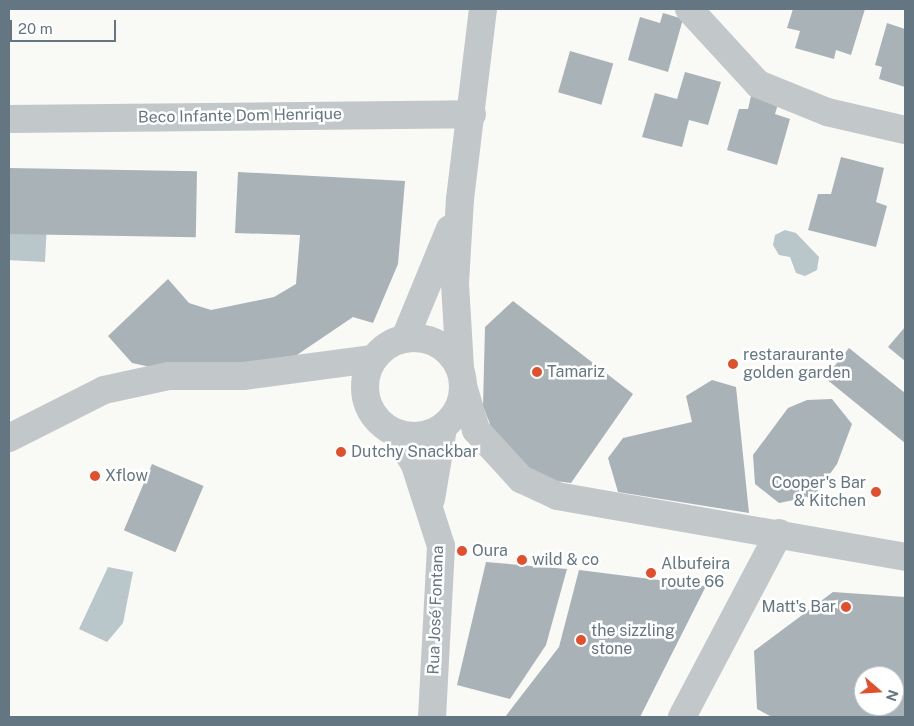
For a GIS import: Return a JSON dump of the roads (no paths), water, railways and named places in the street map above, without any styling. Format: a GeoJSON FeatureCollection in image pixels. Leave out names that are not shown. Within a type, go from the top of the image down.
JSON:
{"type":"FeatureCollection","features":[{"type":"Feature","properties":{"kind":"street"},"geometry":{"type":"LineString","coordinates":[[483,9],[472,114],[460,200],[456,283],[462,378],[461,404],[443,428],[412,437],[396,433],[375,418],[368,405],[365,382],[372,360],[381,349],[405,338],[438,343],[462,378],[476,430],[521,479],[536,486],[558,496],[780,533],[905,557]]}},
{"type":"Feature","properties":{"kind":"street"},"geometry":{"type":"LineString","coordinates":[[689,9],[758,84],[827,112],[905,130]]}},
{"type":"Feature","properties":{"kind":"street","name":"Beco Infante Dom Henrique"},"geometry":{"type":"LineString","coordinates":[[9,119],[472,114]]}},
{"type":"Feature","properties":{"kind":"street"},"geometry":{"type":"LineString","coordinates":[[405,338],[445,248],[460,200]]}},
{"type":"Feature","properties":{"kind":"street"},"geometry":{"type":"LineString","coordinates":[[9,438],[104,390],[169,376],[243,376],[372,360]]}},
{"type":"Feature","properties":{"kind":"street","name":"Rua José Fontana"},"geometry":{"type":"LineString","coordinates":[[430,503],[443,428]]}},
{"type":"Feature","properties":{"kind":"street","name":"Rua José Fontana"},"geometry":{"type":"LineString","coordinates":[[396,433],[415,465],[430,503],[441,546],[432,717]]}},
{"type":"Feature","properties":{"kind":"street"},"geometry":{"type":"LineString","coordinates":[[682,717],[780,533]]}},
{"type":"Feature","properties":{"kind":"place","name":"restaraurante golden garden"},"geometry":{"type":"Point","coordinates":[733,364]}},
{"type":"Feature","properties":{"kind":"place","name":"Tamariz"},"geometry":{"type":"Point","coordinates":[537,372]}},
{"type":"Feature","properties":{"kind":"place","name":"Dutchy Snackbar"},"geometry":{"type":"Point","coordinates":[341,452]}},
{"type":"Feature","properties":{"kind":"place","name":"Xflow"},"geometry":{"type":"Point","coordinates":[95,476]}},
{"type":"Feature","properties":{"kind":"place","name":"Cooper's Bar & Kitchen"},"geometry":{"type":"Point","coordinates":[876,492]}},
{"type":"Feature","properties":{"kind":"place","name":"Oura"},"geometry":{"type":"Point","coordinates":[462,551]}},
{"type":"Feature","properties":{"kind":"place","name":"wild & co"},"geometry":{"type":"Point","coordinates":[522,560]}},
{"type":"Feature","properties":{"kind":"place","name":"Albufeira route 66"},"geometry":{"type":"Point","coordinates":[651,573]}},
{"type":"Feature","properties":{"kind":"place","name":"Matt's Bar"},"geometry":{"type":"Point","coordinates":[846,607]}},
{"type":"Feature","properties":{"kind":"place","name":"the sizzling stone"},"geometry":{"type":"Point","coordinates":[581,640]}}]}
